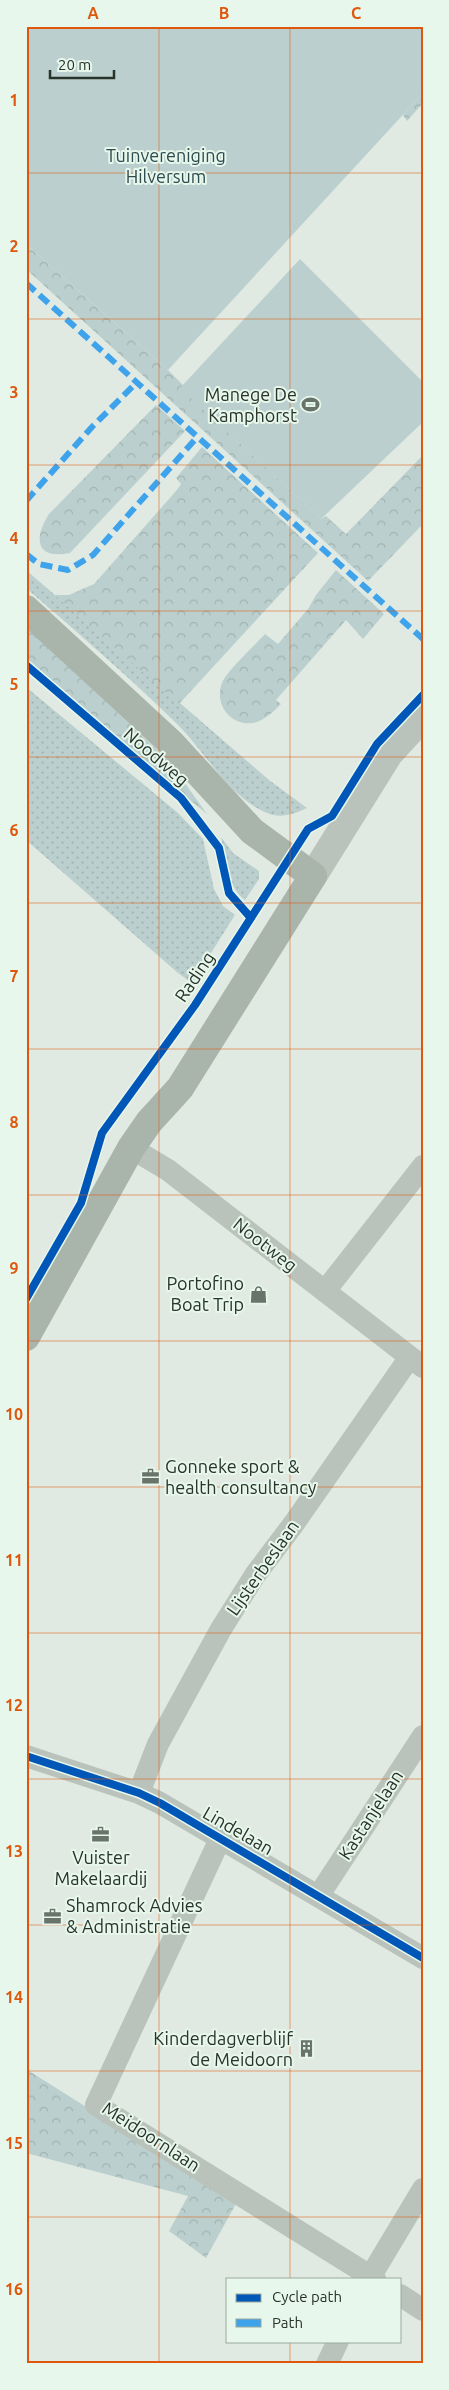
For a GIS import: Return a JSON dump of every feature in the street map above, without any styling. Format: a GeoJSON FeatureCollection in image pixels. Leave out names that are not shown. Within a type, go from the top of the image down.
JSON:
{"type":"FeatureCollection","features":[{"type":"Feature","properties":{"kind":"main road","name":"Noodweg"},"geometry":{"type":"LineString","coordinates":[[26,610],[75,652],[171,743],[252,832],[313,876]]}},
{"type":"Feature","properties":{"kind":"main road"},"geometry":{"type":"LineString","coordinates":[[26,1337],[131,1148],[148,1122],[180,1088],[313,876]]}},
{"type":"Feature","properties":{"kind":"street"},"geometry":{"type":"LineString","coordinates":[[313,876],[390,754],[423,717]]}},
{"type":"Feature","properties":{"kind":"street","name":"Nootweg"},"geometry":{"type":"LineString","coordinates":[[131,1148],[168,1170],[416,1362]]}},
{"type":"Feature","properties":{"kind":"street"},"geometry":{"type":"LineString","coordinates":[[325,1292],[423,1166]]}},
{"type":"Feature","properties":{"kind":"street","name":"Lijsterbeslaan"},"geometry":{"type":"LineString","coordinates":[[139,1793],[158,1744],[187,1687],[256,1575],[416,1362]]}},
{"type":"Feature","properties":{"kind":"street","name":"Kastanjelaan"},"geometry":{"type":"LineString","coordinates":[[319,1895],[423,1736]]}},
{"type":"Feature","properties":{"kind":"street","name":"Lindelaan"},"geometry":{"type":"LineString","coordinates":[[26,1756],[139,1793],[160,1803],[423,1958]]}},
{"type":"Feature","properties":{"kind":"street","name":"Meidoornlaan"},"geometry":{"type":"LineString","coordinates":[[220,1839],[96,2105],[371,2278]]}},
{"type":"Feature","properties":{"kind":"street"},"geometry":{"type":"LineString","coordinates":[[371,2278],[423,2189]]}},
{"type":"Feature","properties":{"kind":"street"},"geometry":{"type":"LineString","coordinates":[[402,2296],[423,2310]]}},
{"type":"Feature","properties":{"kind":"street"},"geometry":{"type":"LineString","coordinates":[[327,2364],[338,2342]]}},
{"type":"Feature","properties":{"kind":"green space","name":"Tuinvereniging Hilversum"},"geometry":{"type":"Polygon","coordinates":[[[28,26],[423,26],[423,93],[168,370],[26,244],[26,32],[28,26]]]}},
{"type":"Feature","properties":{"kind":"green space"},"geometry":{"type":"Polygon","coordinates":[[[423,93],[423,103],[407,121],[403,115],[423,93]]]}},
{"type":"Feature","properties":{"kind":"green space"},"geometry":{"type":"Polygon","coordinates":[[[26,244],[168,370],[183,385],[181,388],[321,519],[326,516],[346,534],[423,455],[423,524],[368,581],[26,269],[26,244]]]}},
{"type":"Feature","properties":{"kind":"green space","name":"Manege De Kamphorst"},"geometry":{"type":"Polygon","coordinates":[[[300,259],[423,382],[423,422],[321,519],[180,388],[300,259]]]}},
{"type":"Feature","properties":{"kind":"green space"},"geometry":{"type":"Polygon","coordinates":[[[156,405],[185,431],[70,553],[50,553],[44,550],[40,539],[44,523],[49,514],[156,405]]]}},
{"type":"Feature","properties":{"kind":"green space"},"geometry":{"type":"Polygon","coordinates":[[[202,447],[318,553],[179,704],[55,595],[69,595],[94,584],[176,491],[181,484],[176,478],[202,447]]]}},
{"type":"Feature","properties":{"kind":"green space"},"geometry":{"type":"Polygon","coordinates":[[[26,570],[269,780],[307,808],[287,815],[277,816],[267,813],[240,796],[176,723],[121,671],[26,588],[26,570]]]}},
{"type":"Feature","properties":{"kind":"green space"},"geometry":{"type":"Polygon","coordinates":[[[336,570],[384,614],[363,639],[346,620],[276,700],[281,704],[265,718],[253,723],[245,723],[231,717],[222,706],[220,699],[220,691],[225,678],[265,634],[278,644],[308,609],[316,595],[336,570]]]}},
{"type":"Feature","properties":{"kind":"green space"},"geometry":{"type":"Polygon","coordinates":[[[26,627],[169,761],[207,814],[87,715],[26,661],[26,627]]]}},
{"type":"Feature","properties":{"kind":"green space"},"geometry":{"type":"Polygon","coordinates":[[[26,687],[178,813],[203,839],[214,889],[223,906],[235,915],[192,983],[178,973],[26,840],[26,687]]]}},
{"type":"Feature","properties":{"kind":"green space"},"geometry":{"type":"Polygon","coordinates":[[[221,837],[233,853],[259,871],[259,879],[245,900],[234,888],[226,863],[221,837]]]}},
{"type":"Feature","properties":{"kind":"green space"},"geometry":{"type":"Polygon","coordinates":[[[26,2069],[237,2202],[206,2258],[169,2231],[188,2196],[26,2153],[26,2069]]]}},
{"type":"Feature","properties":{"kind":"marked path"},"geometry":{"type":"LineString","coordinates":[[26,283],[423,639]]}},
{"type":"Feature","properties":{"kind":"marked path"},"geometry":{"type":"LineString","coordinates":[[26,501],[92,427],[138,381]]}},
{"type":"Feature","properties":{"kind":"marked path"},"geometry":{"type":"LineString","coordinates":[[26,554],[39,564],[68,570],[93,555],[198,436]]}},
{"type":"Feature","properties":{"kind":"cycle path"},"geometry":{"type":"LineString","coordinates":[[26,665],[181,798],[219,848],[229,893],[251,918]]}},
{"type":"Feature","properties":{"kind":"cycle path","name":"Rading"},"geometry":{"type":"LineString","coordinates":[[26,1299],[81,1203],[102,1133],[195,1005],[308,829],[332,816],[377,744],[423,695]]}},
{"type":"Feature","properties":{"kind":"cycle path"},"geometry":{"type":"LineString","coordinates":[[26,1756],[139,1793],[160,1803],[423,1958]]}},
{"type":"Feature","properties":{"kind":"place","name":"Manege De Kamphorst"},"geometry":{"type":"Point","coordinates":[311,405]}},
{"type":"Feature","properties":{"kind":"place","name":"Portofino Boat Trip"},"geometry":{"type":"Point","coordinates":[258,1294]}},
{"type":"Feature","properties":{"kind":"place","name":"Gonneke sport & health consultancy"},"geometry":{"type":"Point","coordinates":[151,1477]}},
{"type":"Feature","properties":{"kind":"place","name":"Vuister Makelaardij"},"geometry":{"type":"Point","coordinates":[101,1835]}},
{"type":"Feature","properties":{"kind":"place","name":"Shamrock Advies & Administratie"},"geometry":{"type":"Point","coordinates":[52,1916]}},
{"type":"Feature","properties":{"kind":"place","name":"Kinderdagverblijf de Meidoorn"},"geometry":{"type":"Point","coordinates":[307,2049]}}]}
